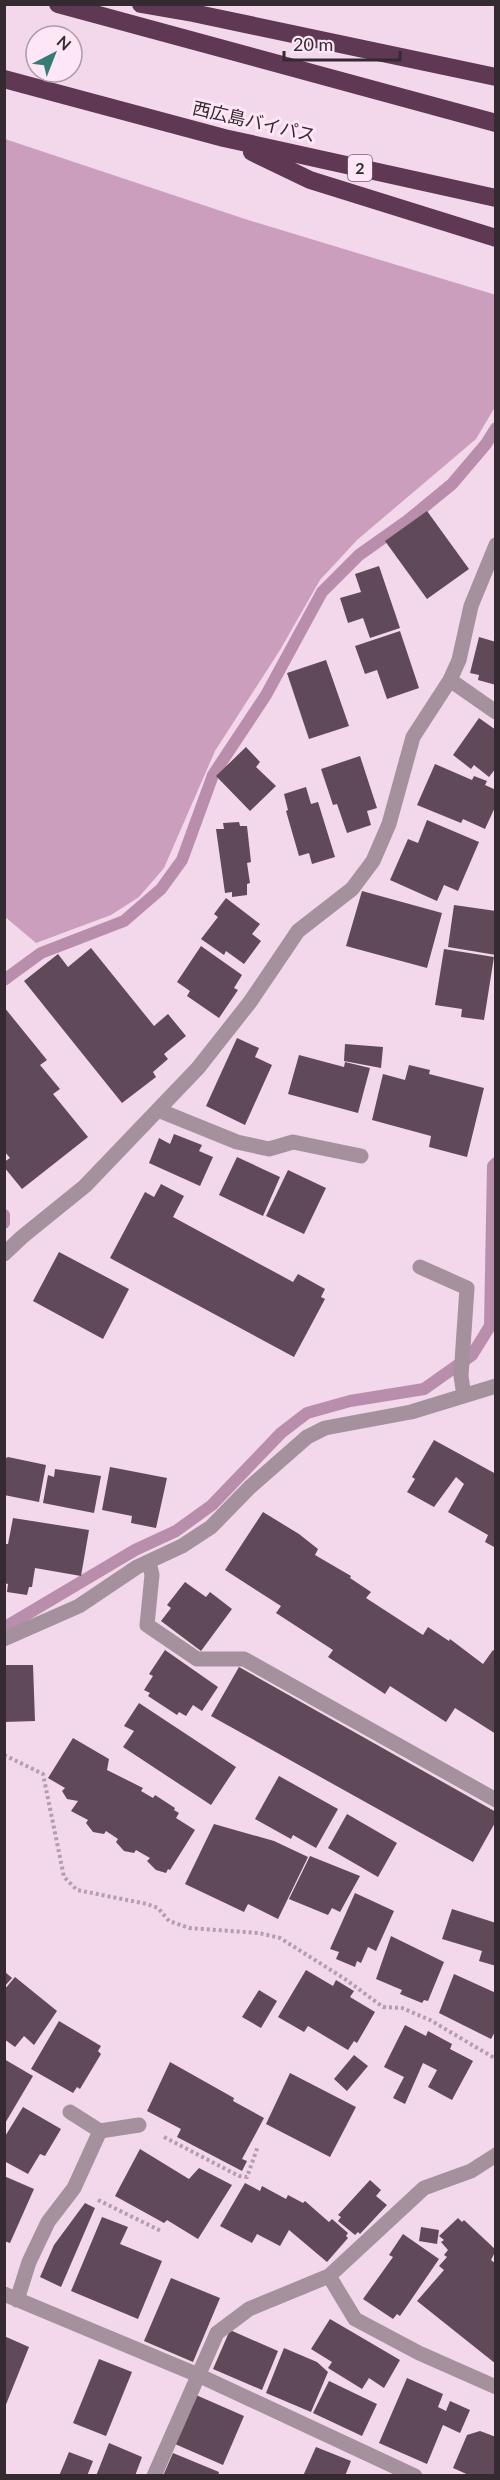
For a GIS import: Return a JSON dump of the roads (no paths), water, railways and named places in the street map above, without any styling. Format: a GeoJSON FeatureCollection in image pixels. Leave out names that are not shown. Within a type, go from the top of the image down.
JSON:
{"type":"FeatureCollection","features":[{"type":"Feature","properties":{"kind":"highway"},"geometry":{"type":"LineString","coordinates":[[58,4],[495,123]]}},
{"type":"Feature","properties":{"kind":"highway"},"geometry":{"type":"LineString","coordinates":[[141,4],[495,77]]}},
{"type":"Feature","properties":{"kind":"highway","name":"西広島バイパス"},"geometry":{"type":"LineString","coordinates":[[4,79],[224,138],[495,198]]}},
{"type":"Feature","properties":{"kind":"highway"},"geometry":{"type":"LineString","coordinates":[[224,138],[310,180],[495,238]]}},
{"type":"Feature","properties":{"kind":"street"},"geometry":{"type":"LineString","coordinates":[[4,1254],[85,1186],[198,1068],[250,1002],[298,932],[352,889],[373,861],[388,824],[412,737],[450,680],[459,660],[481,576],[495,545]]}},
{"type":"Feature","properties":{"kind":"street"},"geometry":{"type":"LineString","coordinates":[[450,680],[495,712]]}},
{"type":"Feature","properties":{"kind":"street"},"geometry":{"type":"LineString","coordinates":[[158,1110],[237,1142],[269,1149],[293,1142],[361,1156]]}},
{"type":"Feature","properties":{"kind":"street"},"geometry":{"type":"LineString","coordinates":[[420,1267],[466,1288],[461,1376],[464,1396]]}},
{"type":"Feature","properties":{"kind":"street"},"geometry":{"type":"LineString","coordinates":[[4,1639],[79,1606],[149,1562],[182,1546],[211,1527],[250,1486],[307,1437],[325,1428],[411,1412],[495,1386]]}},
{"type":"Feature","properties":{"kind":"street"},"geometry":{"type":"LineString","coordinates":[[149,1562],[152,1575],[147,1625],[197,1659],[244,1659],[495,1800]]}},
{"type":"Feature","properties":{"kind":"street"},"geometry":{"type":"LineString","coordinates":[[70,2112],[100,2131],[139,2125]]}},
{"type":"Feature","properties":{"kind":"street"},"geometry":{"type":"LineString","coordinates":[[100,2131],[74,2188],[48,2222],[11,2297],[198,2375],[415,2475]]}},
{"type":"Feature","properties":{"kind":"street"},"geometry":{"type":"LineString","coordinates":[[154,2475],[217,2333],[249,2310],[329,2276],[372,2239],[424,2188],[471,2171],[495,2155]]}},
{"type":"Feature","properties":{"kind":"street"},"geometry":{"type":"LineString","coordinates":[[329,2276],[355,2319],[418,2353],[495,2387]]}},
{"type":"Feature","properties":{"kind":"waterway"},"geometry":{"type":"LineString","coordinates":[[4,980],[41,953],[124,921],[161,889],[182,860],[213,775],[266,695],[322,592],[359,555],[407,521],[452,484],[486,444],[496,428]]}},
{"type":"Feature","properties":{"kind":"waterway"},"geometry":{"type":"LineString","coordinates":[[7,1626],[135,1550],[176,1531],[212,1505],[281,1433],[307,1413],[350,1401],[424,1389],[472,1355],[490,1326],[493,1166],[496,1163]]}},
{"type":"Feature","properties":{"kind":"waterway"},"geometry":{"type":"LineString","coordinates":[[4,1215],[4,1223]]}}]}
